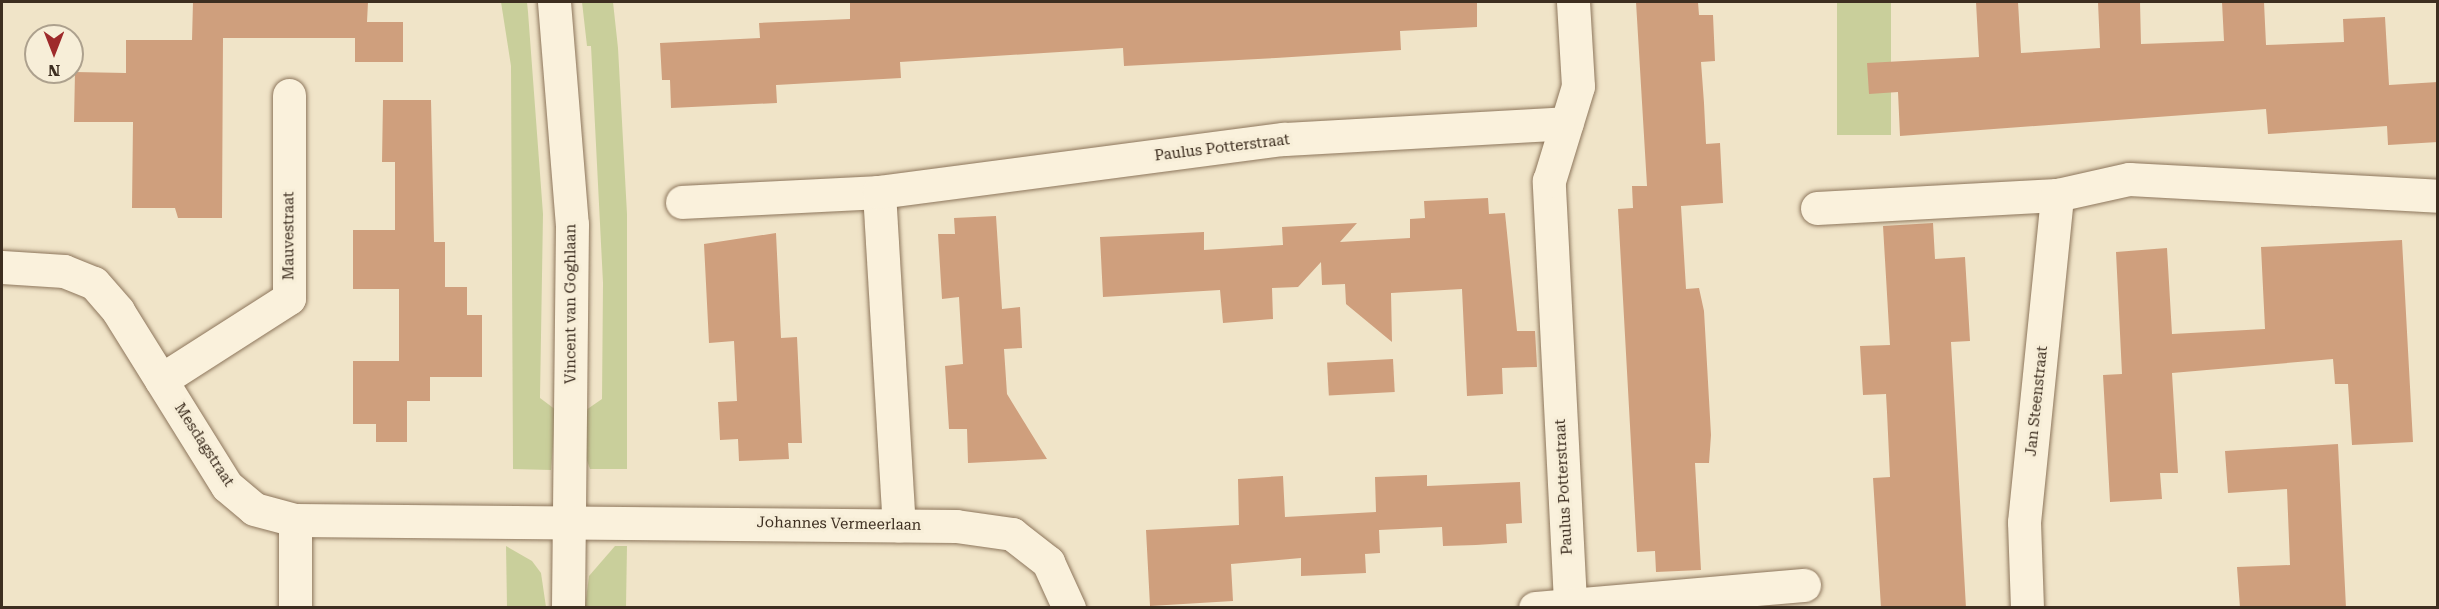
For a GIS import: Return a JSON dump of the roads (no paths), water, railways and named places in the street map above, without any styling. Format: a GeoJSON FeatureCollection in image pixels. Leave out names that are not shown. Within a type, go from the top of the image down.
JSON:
{"type":"FeatureCollection","features":[{"type":"Feature","properties":{"kind":"street","name":"Vincent van Goghlaan"},"geometry":{"type":"LineString","coordinates":[[554,2],[572,224],[568,608]]}},
{"type":"Feature","properties":{"kind":"street","name":"Paulus Potterstraat"},"geometry":{"type":"LineString","coordinates":[[1570,602],[1549,181],[1578,86],[1573,2]]}},
{"type":"Feature","properties":{"kind":"street","name":"Mauvestraat"},"geometry":{"type":"LineString","coordinates":[[161,380],[289,298],[289,95]]}},
{"type":"Feature","properties":{"kind":"street","name":"Paulus Potterstraat"},"geometry":{"type":"LineString","coordinates":[[682,202],[879,192],[1284,139],[1567,123]]}},
{"type":"Feature","properties":{"kind":"street"},"geometry":{"type":"LineString","coordinates":[[1817,208],[2057,195],[2129,179],[2438,196]]}},
{"type":"Feature","properties":{"kind":"street"},"geometry":{"type":"LineString","coordinates":[[879,192],[899,525]]}},
{"type":"Feature","properties":{"kind":"street","name":"Jan Steenstraat"},"geometry":{"type":"LineString","coordinates":[[2027,608],[2024,522],[2057,195]]}},
{"type":"Feature","properties":{"kind":"street","name":"Mesdagstraat"},"geometry":{"type":"LineString","coordinates":[[2,267],[64,271],[94,283],[161,380],[227,486],[254,509],[295,520],[570,521]]}},
{"type":"Feature","properties":{"kind":"street"},"geometry":{"type":"LineString","coordinates":[[295,520],[295,608]]}},
{"type":"Feature","properties":{"kind":"street","name":"Johannes Vermeerlaan"},"geometry":{"type":"LineString","coordinates":[[570,521],[899,525],[1012,534],[1048,562],[1069,608]]}},
{"type":"Feature","properties":{"kind":"street"},"geometry":{"type":"LineString","coordinates":[[1535,608],[1570,602],[1804,585]]}}]}
